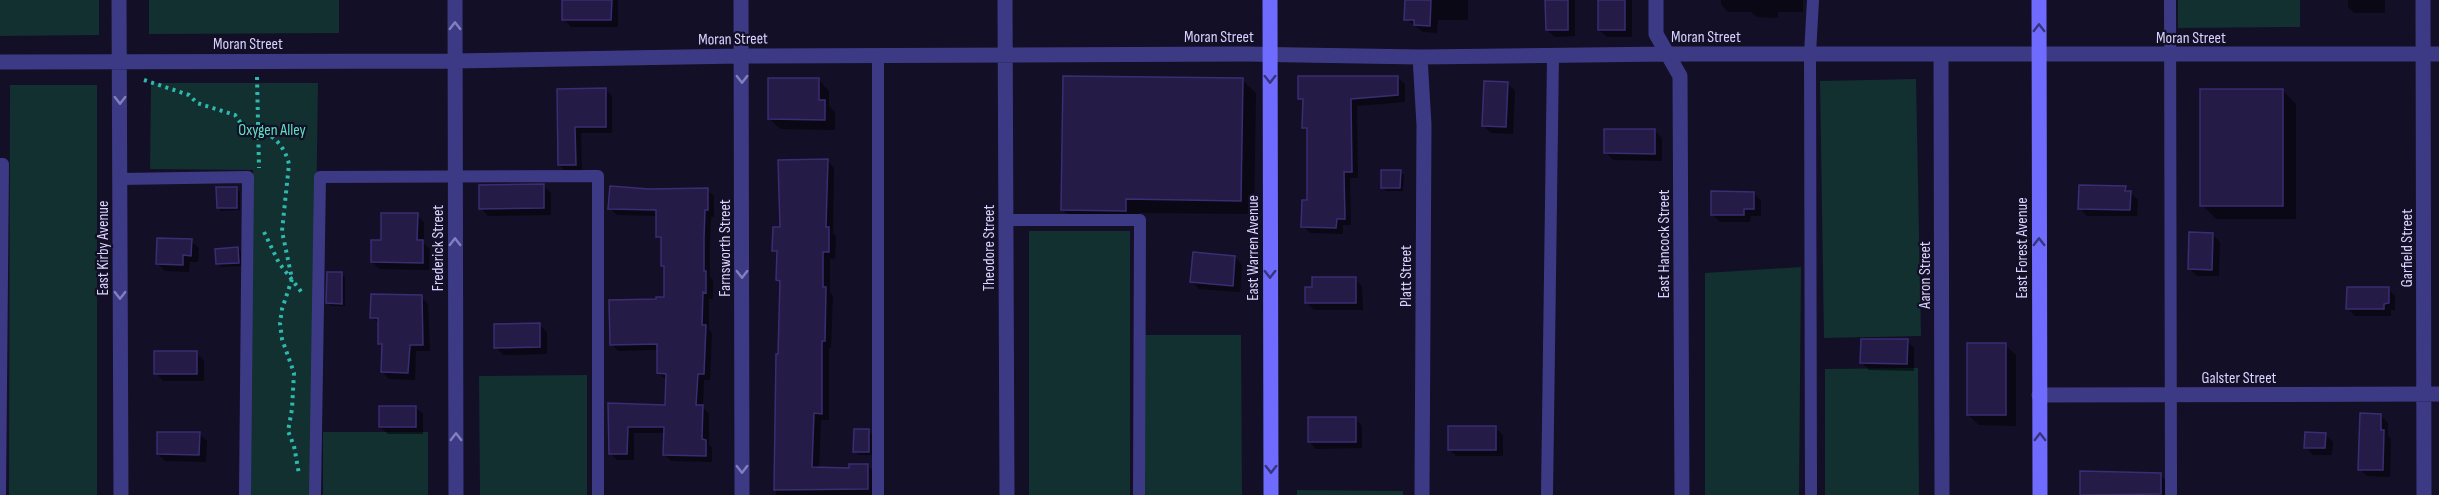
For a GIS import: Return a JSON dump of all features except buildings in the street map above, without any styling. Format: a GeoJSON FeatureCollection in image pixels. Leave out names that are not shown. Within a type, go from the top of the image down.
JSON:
{"type":"FeatureCollection","features":[{"type":"Feature","properties":{"kind":"main road","name":"East Warren Avenue"},"geometry":{"type":"LineString","coordinates":[[1270,0],[1271,495]]}},
{"type":"Feature","properties":{"kind":"main road","name":"East Forest Avenue"},"geometry":{"type":"LineString","coordinates":[[2039,0],[2040,495]]}},
{"type":"Feature","properties":{"kind":"street","name":"East Kirby Avenue"},"geometry":{"type":"LineString","coordinates":[[119,0],[121,495]]}},
{"type":"Feature","properties":{"kind":"street","name":"Frederick Street"},"geometry":{"type":"LineString","coordinates":[[455,0],[456,495]]}},
{"type":"Feature","properties":{"kind":"street","name":"Farnsworth Street"},"geometry":{"type":"LineString","coordinates":[[741,0],[742,495]]}},
{"type":"Feature","properties":{"kind":"street","name":"Theodore Street"},"geometry":{"type":"LineString","coordinates":[[1005,0],[1007,495]]}},
{"type":"Feature","properties":{"kind":"street","name":"East Hancock Street"},"geometry":{"type":"LineString","coordinates":[[1656,0],[1656,34],[1680,76],[1682,495]]}},
{"type":"Feature","properties":{"kind":"street","name":"Garfield Street"},"geometry":{"type":"LineString","coordinates":[[2423,0],[2432,394],[2424,495]]}},
{"type":"Feature","properties":{"kind":"street","name":"Moran Street"},"geometry":{"type":"LineString","coordinates":[[0,62],[455,61],[741,56],[1270,54],[1420,57],[1667,54],[2439,54]]}},
{"type":"Feature","properties":{"kind":"street","name":"Aaron Street"},"geometry":{"type":"LineString","coordinates":[[1941,55],[1942,495]]}},
{"type":"Feature","properties":{"kind":"street","name":"Platt Street"},"geometry":{"type":"LineString","coordinates":[[1420,57],[1424,125],[1422,495]]}},
{"type":"Feature","properties":{"kind":"street","name":"Galster Street"},"geometry":{"type":"LineString","coordinates":[[2040,395],[2432,394]]}},
{"type":"Feature","properties":{"kind":"lane"},"geometry":{"type":"LineString","coordinates":[[1811,495],[1810,54],[1813,0]]}},
{"type":"Feature","properties":{"kind":"lane"},"geometry":{"type":"LineString","coordinates":[[2170,0],[2171,495]]}},
{"type":"Feature","properties":{"kind":"lane"},"geometry":{"type":"LineString","coordinates":[[1547,495],[1552,55]]}},
{"type":"Feature","properties":{"kind":"lane"},"geometry":{"type":"LineString","coordinates":[[878,56],[878,495]]}},
{"type":"Feature","properties":{"kind":"lane"},"geometry":{"type":"LineString","coordinates":[[0,164],[3,164],[0,495]]}},
{"type":"Feature","properties":{"kind":"lane"},"geometry":{"type":"LineString","coordinates":[[315,495],[320,177],[455,175],[598,176],[598,495]]}},
{"type":"Feature","properties":{"kind":"lane"},"geometry":{"type":"LineString","coordinates":[[120,179],[248,177],[245,495]]}},
{"type":"Feature","properties":{"kind":"lane"},"geometry":{"type":"LineString","coordinates":[[1006,220],[1140,220],[1139,495]]}},
{"type":"Feature","properties":{"kind":"path"},"geometry":{"type":"LineString","coordinates":[[257,61],[259,172]]}},
{"type":"Feature","properties":{"kind":"path"},"geometry":{"type":"LineString","coordinates":[[140,78],[189,95],[196,103],[235,115],[242,125],[258,129],[272,136],[282,145],[289,164],[282,231],[292,279],[280,323],[282,339],[294,373],[288,431],[294,446],[296,467],[302,481]]}},
{"type":"Feature","properties":{"kind":"path"},"geometry":{"type":"LineString","coordinates":[[261,223],[269,246],[318,314]]}},
{"type":"Feature","properties":{"kind":"green space"},"geometry":{"type":"Polygon","coordinates":[[[0,0],[99,0],[99,35],[0,36],[0,0]]]}},
{"type":"Feature","properties":{"kind":"green space"},"geometry":{"type":"Polygon","coordinates":[[[149,0],[339,0],[339,33],[149,34],[149,0]]]}},
{"type":"Feature","properties":{"kind":"green space"},"geometry":{"type":"Polygon","coordinates":[[[2178,0],[2300,0],[2300,27],[2178,28],[2178,0]]]}},
{"type":"Feature","properties":{"kind":"green space"},"geometry":{"type":"Polygon","coordinates":[[[1916,79],[1921,336],[1824,338],[1820,81],[1916,79]]]}},
{"type":"Feature","properties":{"kind":"green space","name":"Oxygen Alley"},"geometry":{"type":"Polygon","coordinates":[[[151,83],[318,83],[312,495],[250,495],[253,170],[150,169],[151,83]]]}},
{"type":"Feature","properties":{"kind":"green space"},"geometry":{"type":"Polygon","coordinates":[[[10,85],[97,85],[97,495],[9,495],[10,85]]]}},
{"type":"Feature","properties":{"kind":"green space"},"geometry":{"type":"Polygon","coordinates":[[[1029,231],[1130,231],[1130,495],[1029,495],[1029,231]]]}},
{"type":"Feature","properties":{"kind":"green space"},"geometry":{"type":"Polygon","coordinates":[[[1801,267],[1799,495],[1705,495],[1705,273],[1801,267]]]}},
{"type":"Feature","properties":{"kind":"green space"},"geometry":{"type":"Polygon","coordinates":[[[1145,335],[1241,335],[1242,495],[1145,495],[1145,335]]]}},
{"type":"Feature","properties":{"kind":"green space"},"geometry":{"type":"Polygon","coordinates":[[[1918,368],[1919,495],[1825,495],[1825,369],[1918,368]]]}},
{"type":"Feature","properties":{"kind":"green space"},"geometry":{"type":"Polygon","coordinates":[[[587,375],[587,495],[480,495],[479,376],[587,375]]]}},
{"type":"Feature","properties":{"kind":"green space"},"geometry":{"type":"Polygon","coordinates":[[[323,432],[428,432],[428,495],[323,495],[323,432]]]}},
{"type":"Feature","properties":{"kind":"green space"},"geometry":{"type":"Polygon","coordinates":[[[1297,490],[1403,491],[1403,495],[1297,495],[1297,490]]]}}]}
